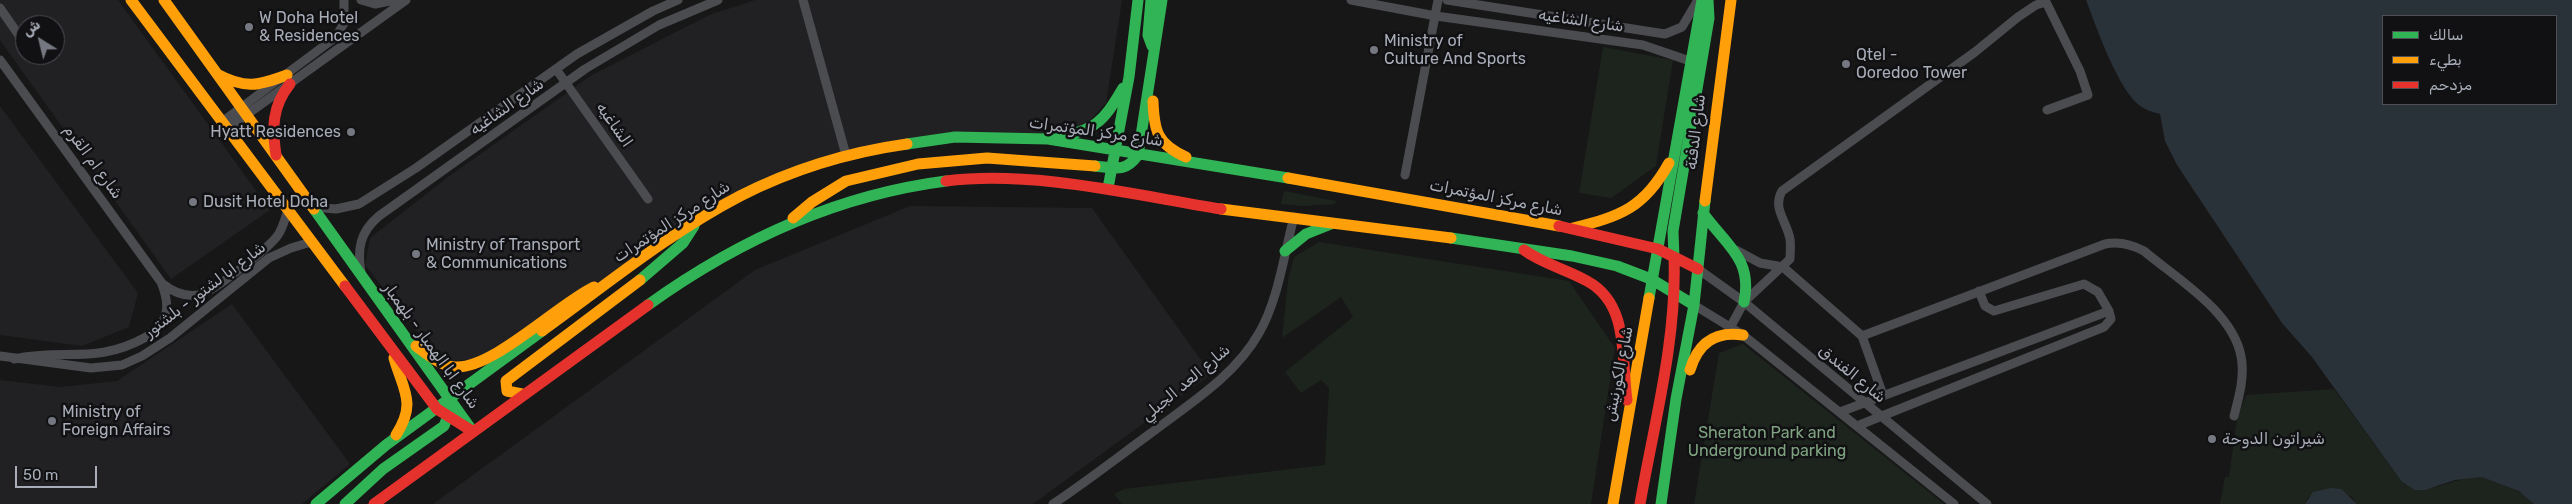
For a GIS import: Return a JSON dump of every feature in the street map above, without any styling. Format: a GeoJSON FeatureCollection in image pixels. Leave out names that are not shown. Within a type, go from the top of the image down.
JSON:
{"type":"FeatureCollection","features":[{"type":"Feature","properties":{"kind":"street","name":"شارع ابا الهمبار - بلهمبار"},"geometry":{"type":"LineString","coordinates":[[131,0],[437,409],[472,431]]}},
{"type":"Feature","properties":{"kind":"street","name":"شارع ابا الهمبار - بلهمبار"},"geometry":{"type":"LineString","coordinates":[[164,0],[472,431]]}},
{"type":"Feature","properties":{"kind":"street"},"geometry":{"type":"LineString","coordinates":[[276,157],[272,124],[273,114],[280,97],[289,79],[336,37],[344,23],[344,0]]}},
{"type":"Feature","properties":{"kind":"street"},"geometry":{"type":"LineString","coordinates":[[361,0],[374,4],[395,0]]}},
{"type":"Feature","properties":{"kind":"street"},"geometry":{"type":"LineString","coordinates":[[226,125],[289,79],[406,0]]}},
{"type":"Feature","properties":{"kind":"street","name":"شارع الشاغيه"},"geometry":{"type":"LineString","coordinates":[[312,207],[336,209],[359,204],[416,168],[577,54],[647,14],[678,0]]}},
{"type":"Feature","properties":{"kind":"street","name":"شارع الشاغيه"},"geometry":{"type":"LineString","coordinates":[[362,277],[359,248],[361,238],[370,223],[585,69],[654,28],[718,0]]}},
{"type":"Feature","properties":{"kind":"street"},"geometry":{"type":"LineString","coordinates":[[803,0],[846,155]]}},
{"type":"Feature","properties":{"kind":"street"},"geometry":{"type":"LineString","coordinates":[[1108,188],[1129,77],[1138,0]]}},
{"type":"Feature","properties":{"kind":"street"},"geometry":{"type":"LineString","coordinates":[[1151,0],[1148,34],[1154,50]]}},
{"type":"Feature","properties":{"kind":"street"},"geometry":{"type":"LineString","coordinates":[[785,224],[812,202],[846,181],[918,164],[988,158],[1113,168],[1126,167],[1138,155],[1162,0]]}},
{"type":"Feature","properties":{"kind":"street","name":"شارع الشاغيه"},"geometry":{"type":"LineString","coordinates":[[1350,0],[1436,16],[1643,45],[1690,61]]}},
{"type":"Feature","properties":{"kind":"street"},"geometry":{"type":"LineString","coordinates":[[1405,175],[1438,0]]}},
{"type":"Feature","properties":{"kind":"street","name":"شارع الشاغيه"},"geometry":{"type":"LineString","coordinates":[[1447,0],[1665,34],[1682,27],[1698,0]]}},
{"type":"Feature","properties":{"kind":"street","name":"شارع الدفنة"},"geometry":{"type":"LineString","coordinates":[[1658,249],[1702,0]]}},
{"type":"Feature","properties":{"kind":"street"},"geometry":{"type":"LineString","coordinates":[[1640,504],[1671,328],[1674,293],[1673,231],[1709,18],[1708,0]]}},
{"type":"Feature","properties":{"kind":"street","name":"شارع الدفنة"},"geometry":{"type":"LineString","coordinates":[[1698,269],[1703,213],[1731,0]]}},
{"type":"Feature","properties":{"kind":"street"},"geometry":{"type":"LineString","coordinates":[[1744,302],[1790,259],[1790,245],[1778,202],[1782,191],[1975,52],[2018,17],[2036,5],[2046,2],[2076,62],[2088,95],[2047,110]]}},
{"type":"Feature","properties":{"kind":"street"},"geometry":{"type":"LineString","coordinates":[[0,8],[15,30]]}},
{"type":"Feature","properties":{"kind":"street"},"geometry":{"type":"LineString","coordinates":[[647,14],[654,28]]}},
{"type":"Feature","properties":{"kind":"street","name":"شارع ام القرم"},"geometry":{"type":"LineString","coordinates":[[0,60],[161,282],[168,304],[162,325],[155,332],[111,353],[14,358]]}},
{"type":"Feature","properties":{"kind":"street","name":"الشاغيه"},"geometry":{"type":"LineString","coordinates":[[556,69],[648,199]]}},
{"type":"Feature","properties":{"kind":"street"},"geometry":{"type":"LineString","coordinates":[[214,72],[231,82],[252,88],[289,79]]}},
{"type":"Feature","properties":{"kind":"street"},"geometry":{"type":"LineString","coordinates":[[1048,139],[1086,132],[1097,125],[1110,110],[1129,77]]}},
{"type":"Feature","properties":{"kind":"street"},"geometry":{"type":"LineString","coordinates":[[1148,87],[1152,97],[1152,122],[1160,140],[1172,151],[1202,163]]}},
{"type":"Feature","properties":{"kind":"street","name":"شارع مركز المؤتمرات"},"geometry":{"type":"LineString","coordinates":[[316,504],[386,445],[606,285],[697,222],[741,196],[846,155],[955,138],[1048,139],[1138,155],[1347,186],[1570,229],[1658,249],[1698,269]]}},
{"type":"Feature","properties":{"kind":"street"},"geometry":{"type":"LineString","coordinates":[[1570,229],[1624,214],[1637,207],[1655,188],[1675,153]]}},
{"type":"Feature","properties":{"kind":"street"},"geometry":{"type":"LineString","coordinates":[[374,504],[522,394],[687,277],[753,239],[785,224],[840,203],[963,178],[1047,181],[1108,188],[1195,205],[1480,241],[1602,262],[1634,272],[1653,280],[1731,326],[1954,504]]}},
{"type":"Feature","properties":{"kind":"street","name":"شارع ام القرم"},"geometry":{"type":"LineString","coordinates":[[161,282],[178,294],[188,296],[208,292],[271,244],[281,229],[288,210]]}},
{"type":"Feature","properties":{"kind":"street"},"geometry":{"type":"LineString","coordinates":[[1703,213],[1711,226],[1734,249],[1752,260],[1783,267],[1862,336],[1883,395]]}},
{"type":"Feature","properties":{"kind":"street","name":"شارع العد الجبلي"},"geometry":{"type":"LineString","coordinates":[[1053,504],[1193,401],[1239,360],[1260,331],[1294,217]]}},
{"type":"Feature","properties":{"kind":"street"},"geometry":{"type":"LineString","coordinates":[[522,394],[507,391],[504,386],[506,381],[642,279],[683,243],[697,222]]}},
{"type":"Feature","properties":{"kind":"street"},"geometry":{"type":"LineString","coordinates":[[1285,252],[1292,243],[1306,233],[1336,223]]}},
{"type":"Feature","properties":{"kind":"street","name":"شارع ابا لشتور - بلشتور"},"geometry":{"type":"LineString","coordinates":[[0,356],[91,368],[122,364],[142,356],[170,338],[269,258],[280,252],[311,242]]}},
{"type":"Feature","properties":{"kind":"street"},"geometry":{"type":"LineString","coordinates":[[1862,336],[2104,244],[2114,242],[2134,246],[2144,251],[2216,310],[2228,325],[2241,356],[2241,388],[2234,416]]}},
{"type":"Feature","properties":{"kind":"street"},"geometry":{"type":"LineString","coordinates":[[1522,249],[1550,267],[1589,282],[1613,306],[1620,322],[1624,341],[1624,383],[1629,407]]}},
{"type":"Feature","properties":{"kind":"street","name":"شارع الكورنيش"},"geometry":{"type":"LineString","coordinates":[[1613,504],[1658,249]]}},
{"type":"Feature","properties":{"kind":"street"},"geometry":{"type":"LineString","coordinates":[[1731,326],[1744,302],[1748,288],[1748,276],[1734,249]]}},
{"type":"Feature","properties":{"kind":"street"},"geometry":{"type":"LineString","coordinates":[[1661,504],[1676,399],[1694,305],[1698,269]]}},
{"type":"Feature","properties":{"kind":"street","name":"شارع الفندق"},"geometry":{"type":"LineString","coordinates":[[1698,269],[1744,302],[1864,404],[1987,504]]}},
{"type":"Feature","properties":{"kind":"street"},"geometry":{"type":"LineString","coordinates":[[1857,426],[2104,327],[2111,319],[2109,311],[2098,292],[2084,284],[1994,311],[1985,306],[1980,291]]}},
{"type":"Feature","properties":{"kind":"street"},"geometry":{"type":"LineString","coordinates":[[409,342],[446,364],[456,367],[472,366],[520,336],[580,293],[606,285]]}},
{"type":"Feature","properties":{"kind":"street"},"geometry":{"type":"LineString","coordinates":[[1840,412],[2109,311]]}},
{"type":"Feature","properties":{"kind":"street"},"geometry":{"type":"LineString","coordinates":[[1676,399],[1685,385],[1694,354],[1703,343],[1726,333],[1743,335]]}},
{"type":"Feature","properties":{"kind":"street"},"geometry":{"type":"LineString","coordinates":[[386,445],[397,434],[408,415],[408,397],[393,351]]}},
{"type":"Feature","properties":{"kind":"street"},"geometry":{"type":"LineString","coordinates":[[345,504],[383,469],[444,426],[449,418],[450,400]]}},
{"type":"Feature","properties":{"kind":"shaded area"},"geometry":{"type":"Polygon","coordinates":[[[0,0],[118,0],[270,210],[171,279],[18,65],[65,65],[65,15],[15,15],[15,61],[0,40],[0,0]]]}},
{"type":"Feature","properties":{"kind":"shaded area"},"geometry":{"type":"Polygon","coordinates":[[[755,0],[1122,0],[1106,103],[1081,130],[1046,135],[992,133],[853,153],[719,203],[663,237],[544,323],[476,359],[442,362],[365,265],[370,238],[448,177],[592,75],[709,15],[755,0]]]}},
{"type":"Feature","properties":{"kind":"shaded area"},"geometry":{"type":"Polygon","coordinates":[[[2086,0],[2572,0],[2572,504],[2534,504],[2519,491],[2482,477],[2455,480],[2425,490],[2415,490],[2402,482],[2312,357],[2282,323],[2177,165],[2165,141],[2160,114],[2142,107],[2133,99],[2117,74],[2086,0]]]}},
{"type":"Feature","properties":{"kind":"shaded area"},"geometry":{"type":"Polygon","coordinates":[[[0,106],[138,293],[129,327],[82,346],[0,335],[0,106]]]}},
{"type":"Feature","properties":{"kind":"shaded area"},"geometry":{"type":"Polygon","coordinates":[[[910,206],[1092,208],[1211,374],[1033,504],[433,504],[755,270],[910,206]]]}},
{"type":"Feature","properties":{"kind":"shaded area"},"geometry":{"type":"Polygon","coordinates":[[[232,304],[350,464],[302,504],[0,504],[0,380],[60,387],[117,381],[232,304]]]}},
{"type":"Feature","properties":{"kind":"shaded area"},"geometry":{"type":"Polygon","coordinates":[[[2331,488],[2341,489],[2357,504],[2305,504],[2313,492],[2331,488]]]}},
{"type":"Feature","properties":{"kind":"green space"},"geometry":{"type":"Polygon","coordinates":[[[1603,47],[1673,60],[1656,166],[1611,198],[1579,193],[1603,47]]]}},
{"type":"Feature","properties":{"kind":"green space"},"geometry":{"type":"Polygon","coordinates":[[[1284,191],[1336,201],[1335,204],[1303,206],[1281,204],[1284,191]]]}},
{"type":"Feature","properties":{"kind":"green space"},"geometry":{"type":"Polygon","coordinates":[[[1319,242],[1569,281],[1615,348],[1591,504],[1122,504],[1114,494],[1124,489],[1325,465],[1329,388],[1321,380],[1301,393],[1285,372],[1353,317],[1341,297],[1282,338],[1288,281],[1294,257],[1319,242]]]}},
{"type":"Feature","properties":{"kind":"green space","name":"Sheraton Park and Underground parking"},"geometry":{"type":"Polygon","coordinates":[[[1743,344],[1944,504],[1694,504],[1719,353],[1743,344]]]}},
{"type":"Feature","properties":{"kind":"green space"},"geometry":{"type":"Polygon","coordinates":[[[2334,389],[2402,482],[2420,489],[2470,478],[2488,478],[2499,481],[2516,490],[2534,504],[2357,504],[2351,496],[2308,497],[2305,504],[2220,504],[2225,477],[2229,477],[2237,419],[2246,395],[2334,389]]]}},
{"type":"Feature","properties":{"kind":"traffic: fast"},"geometry":{"type":"LineString","coordinates":[[1108,188],[1129,77],[1138,0]]}},
{"type":"Feature","properties":{"kind":"traffic: fast"},"geometry":{"type":"LineString","coordinates":[[1151,0],[1148,35],[1152,46]]}},
{"type":"Feature","properties":{"kind":"traffic: fast"},"geometry":{"type":"LineString","coordinates":[[1095,166],[1124,167],[1129,165],[1138,155],[1162,0]]}},
{"type":"Feature","properties":{"kind":"traffic: fast"},"geometry":{"type":"LineString","coordinates":[[1649,298],[1702,0]]}},
{"type":"Feature","properties":{"kind":"traffic: fast"},"geometry":{"type":"LineString","coordinates":[[1674,258],[1673,231],[1709,18],[1708,0]]}},
{"type":"Feature","properties":{"kind":"traffic: fast"},"geometry":{"type":"LineString","coordinates":[[1055,138],[1089,128],[1096,123],[1109,110],[1123,88]]}},
{"type":"Feature","properties":{"kind":"traffic: fast"},"geometry":{"type":"LineString","coordinates":[[907,144],[955,137],[1048,139],[1288,178]]}},
{"type":"Feature","properties":{"kind":"traffic: fast"},"geometry":{"type":"LineString","coordinates":[[648,305],[717,261],[753,241],[790,224],[866,197],[946,181]]}},
{"type":"Feature","properties":{"kind":"traffic: fast"},"geometry":{"type":"LineString","coordinates":[[1661,504],[1676,399],[1694,305],[1705,201]]}},
{"type":"Feature","properties":{"kind":"traffic: fast"},"geometry":{"type":"LineString","coordinates":[[314,209],[471,429]]}},
{"type":"Feature","properties":{"kind":"traffic: fast"},"geometry":{"type":"LineString","coordinates":[[1703,213],[1736,253],[1741,263],[1745,274],[1744,302]]}},
{"type":"Feature","properties":{"kind":"traffic: fast"},"geometry":{"type":"LineString","coordinates":[[1285,251],[1306,234],[1331,224]]}},
{"type":"Feature","properties":{"kind":"traffic: fast"},"geometry":{"type":"LineString","coordinates":[[640,280],[683,243],[694,226]]}},
{"type":"Feature","properties":{"kind":"traffic: fast"},"geometry":{"type":"LineString","coordinates":[[1451,238],[1572,256],[1617,266],[1651,279],[1694,305]]}},
{"type":"Feature","properties":{"kind":"traffic: fast"},"geometry":{"type":"LineString","coordinates":[[316,504],[386,445],[542,331]]}},
{"type":"Feature","properties":{"kind":"traffic: fast"},"geometry":{"type":"LineString","coordinates":[[345,504],[383,469],[444,426],[450,411]]}},
{"type":"Feature","properties":{"kind":"traffic: slow"},"geometry":{"type":"LineString","coordinates":[[131,0],[345,286]]}},
{"type":"Feature","properties":{"kind":"traffic: slow"},"geometry":{"type":"LineString","coordinates":[[164,0],[314,209]]}},
{"type":"Feature","properties":{"kind":"traffic: slow"},"geometry":{"type":"LineString","coordinates":[[1705,201],[1731,0]]}},
{"type":"Feature","properties":{"kind":"traffic: slow"},"geometry":{"type":"LineString","coordinates":[[217,74],[244,84],[268,82],[287,75]]}},
{"type":"Feature","properties":{"kind":"traffic: slow"},"geometry":{"type":"LineString","coordinates":[[1153,101],[1154,121],[1159,135],[1169,147],[1186,157]]}},
{"type":"Feature","properties":{"kind":"traffic: slow"},"geometry":{"type":"LineString","coordinates":[[542,331],[663,243],[740,196],[780,178],[821,163],[886,147],[907,144]]}},
{"type":"Feature","properties":{"kind":"traffic: slow"},"geometry":{"type":"LineString","coordinates":[[793,218],[812,202],[846,181],[918,164],[987,158],[1095,166]]}},
{"type":"Feature","properties":{"kind":"traffic: slow"},"geometry":{"type":"LineString","coordinates":[[1573,228],[1605,219],[1630,208],[1650,190],[1669,163]]}},
{"type":"Feature","properties":{"kind":"traffic: slow"},"geometry":{"type":"LineString","coordinates":[[1288,178],[1559,226]]}},
{"type":"Feature","properties":{"kind":"traffic: slow"},"geometry":{"type":"LineString","coordinates":[[1221,209],[1451,238]]}},
{"type":"Feature","properties":{"kind":"traffic: slow"},"geometry":{"type":"LineString","coordinates":[[522,394],[507,391],[506,381],[640,280]]}},
{"type":"Feature","properties":{"kind":"traffic: slow"},"geometry":{"type":"LineString","coordinates":[[416,346],[445,365],[456,367],[471,365],[507,347],[562,307],[594,287]]}},
{"type":"Feature","properties":{"kind":"traffic: slow"},"geometry":{"type":"LineString","coordinates":[[1613,504],[1649,298]]}},
{"type":"Feature","properties":{"kind":"traffic: slow"},"geometry":{"type":"LineString","coordinates":[[1690,370],[1698,353],[1709,341],[1724,335],[1743,335]]}},
{"type":"Feature","properties":{"kind":"traffic: slow"},"geometry":{"type":"LineString","coordinates":[[394,358],[404,388],[407,405],[406,414],[396,435]]}},
{"type":"Feature","properties":{"kind":"traffic: jam"},"geometry":{"type":"LineString","coordinates":[[276,155],[275,118],[280,101],[290,84]]}},
{"type":"Feature","properties":{"kind":"traffic: jam"},"geometry":{"type":"LineString","coordinates":[[946,181],[979,178],[1048,181],[1221,209]]}},
{"type":"Feature","properties":{"kind":"traffic: jam"},"geometry":{"type":"LineString","coordinates":[[1559,226],[1658,249],[1698,269]]}},
{"type":"Feature","properties":{"kind":"traffic: jam"},"geometry":{"type":"LineString","coordinates":[[1524,250],[1587,281],[1601,291],[1611,304],[1621,334],[1627,400]]}},
{"type":"Feature","properties":{"kind":"traffic: jam"},"geometry":{"type":"LineString","coordinates":[[1640,504],[1668,350],[1674,289],[1674,258]]}},
{"type":"Feature","properties":{"kind":"traffic: jam"},"geometry":{"type":"LineString","coordinates":[[345,286],[437,409],[472,431]]}},
{"type":"Feature","properties":{"kind":"traffic: jam"},"geometry":{"type":"LineString","coordinates":[[374,504],[648,305]]}},
{"type":"Feature","properties":{"kind":"place","name":"W Doha Hotel & Residences"},"geometry":{"type":"Point","coordinates":[249,27]}},
{"type":"Feature","properties":{"kind":"place","name":"Ministry of Culture And Sports"},"geometry":{"type":"Point","coordinates":[1374,50]}},
{"type":"Feature","properties":{"kind":"place","name":"Qtel - Ooredoo Tower"},"geometry":{"type":"Point","coordinates":[1846,64]}},
{"type":"Feature","properties":{"kind":"place","name":"Hyatt Residences"},"geometry":{"type":"Point","coordinates":[351,132]}},
{"type":"Feature","properties":{"kind":"place","name":"Dusit Hotel Doha"},"geometry":{"type":"Point","coordinates":[193,202]}},
{"type":"Feature","properties":{"kind":"place","name":"Ministry of Transport & Communications"},"geometry":{"type":"Point","coordinates":[416,254]}},
{"type":"Feature","properties":{"kind":"place","name":"Ministry of Foreign Affairs"},"geometry":{"type":"Point","coordinates":[52,421]}},
{"type":"Feature","properties":{"kind":"place","name":"شيراتون الدوحة"},"geometry":{"type":"Point","coordinates":[2212,439]}}]}
